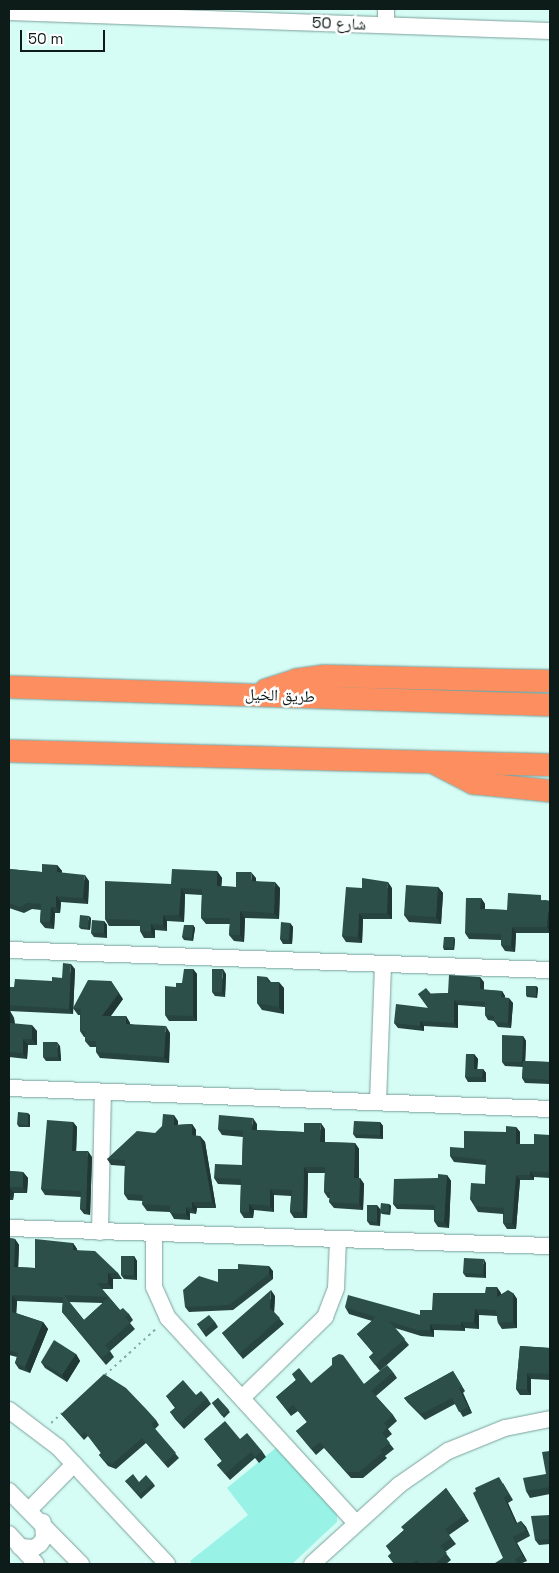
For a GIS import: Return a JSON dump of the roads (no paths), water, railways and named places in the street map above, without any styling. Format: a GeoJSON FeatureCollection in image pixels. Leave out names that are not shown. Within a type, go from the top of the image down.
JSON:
{"type":"FeatureCollection","features":[{"type":"Feature","properties":{"kind":"highway"},"geometry":{"type":"LineString","coordinates":[[254,695],[296,680],[325,676],[550,681]]}},
{"type":"Feature","properties":{"kind":"highway","name":"طريق الخيل"},"geometry":{"type":"LineString","coordinates":[[9,687],[550,705]]}},
{"type":"Feature","properties":{"kind":"highway"},"geometry":{"type":"LineString","coordinates":[[9,751],[550,765]]}},
{"type":"Feature","properties":{"kind":"highway"},"geometry":{"type":"LineString","coordinates":[[435,763],[473,783],[550,791]]}},
{"type":"Feature","properties":{"kind":"street"},"geometry":{"type":"LineString","coordinates":[[386,9],[386,25]]}},
{"type":"Feature","properties":{"kind":"street","name":"شارع 50"},"geometry":{"type":"LineString","coordinates":[[9,12],[116,12],[550,31]]}},
{"type":"Feature","properties":{"kind":"street"},"geometry":{"type":"LineString","coordinates":[[9,950],[550,970]]}},
{"type":"Feature","properties":{"kind":"street"},"geometry":{"type":"LineString","coordinates":[[378,1102],[383,964]]}},
{"type":"Feature","properties":{"kind":"street"},"geometry":{"type":"LineString","coordinates":[[9,1088],[550,1109]]}},
{"type":"Feature","properties":{"kind":"street"},"geometry":{"type":"LineString","coordinates":[[100,1232],[103,1092]]}},
{"type":"Feature","properties":{"kind":"street"},"geometry":{"type":"LineString","coordinates":[[9,1228],[338,1241],[550,1246]]}},
{"type":"Feature","properties":{"kind":"street"},"geometry":{"type":"LineString","coordinates":[[154,1234],[154,1287],[168,1318],[243,1397],[356,1523]]}},
{"type":"Feature","properties":{"kind":"street"},"geometry":{"type":"LineString","coordinates":[[243,1397],[325,1317],[336,1288],[338,1241]]}},
{"type":"Feature","properties":{"kind":"street"},"geometry":{"type":"LineString","coordinates":[[9,1410],[42,1432],[167,1564]]}},
{"type":"Feature","properties":{"kind":"street"},"geometry":{"type":"LineString","coordinates":[[312,1564],[422,1466],[448,1451],[504,1428],[550,1419]]}},
{"type":"Feature","properties":{"kind":"street"},"geometry":{"type":"LineString","coordinates":[[30,1509],[74,1464]]}},
{"type":"Feature","properties":{"kind":"street"},"geometry":{"type":"LineString","coordinates":[[9,1491],[43,1522],[81,1564]]}},
{"type":"Feature","properties":{"kind":"street"},"geometry":{"type":"LineString","coordinates":[[20,1547],[34,1548],[40,1544],[44,1538],[43,1522]]}},
{"type":"Feature","properties":{"kind":"street"},"geometry":{"type":"LineString","coordinates":[[9,1534],[36,1564]]}}]}
